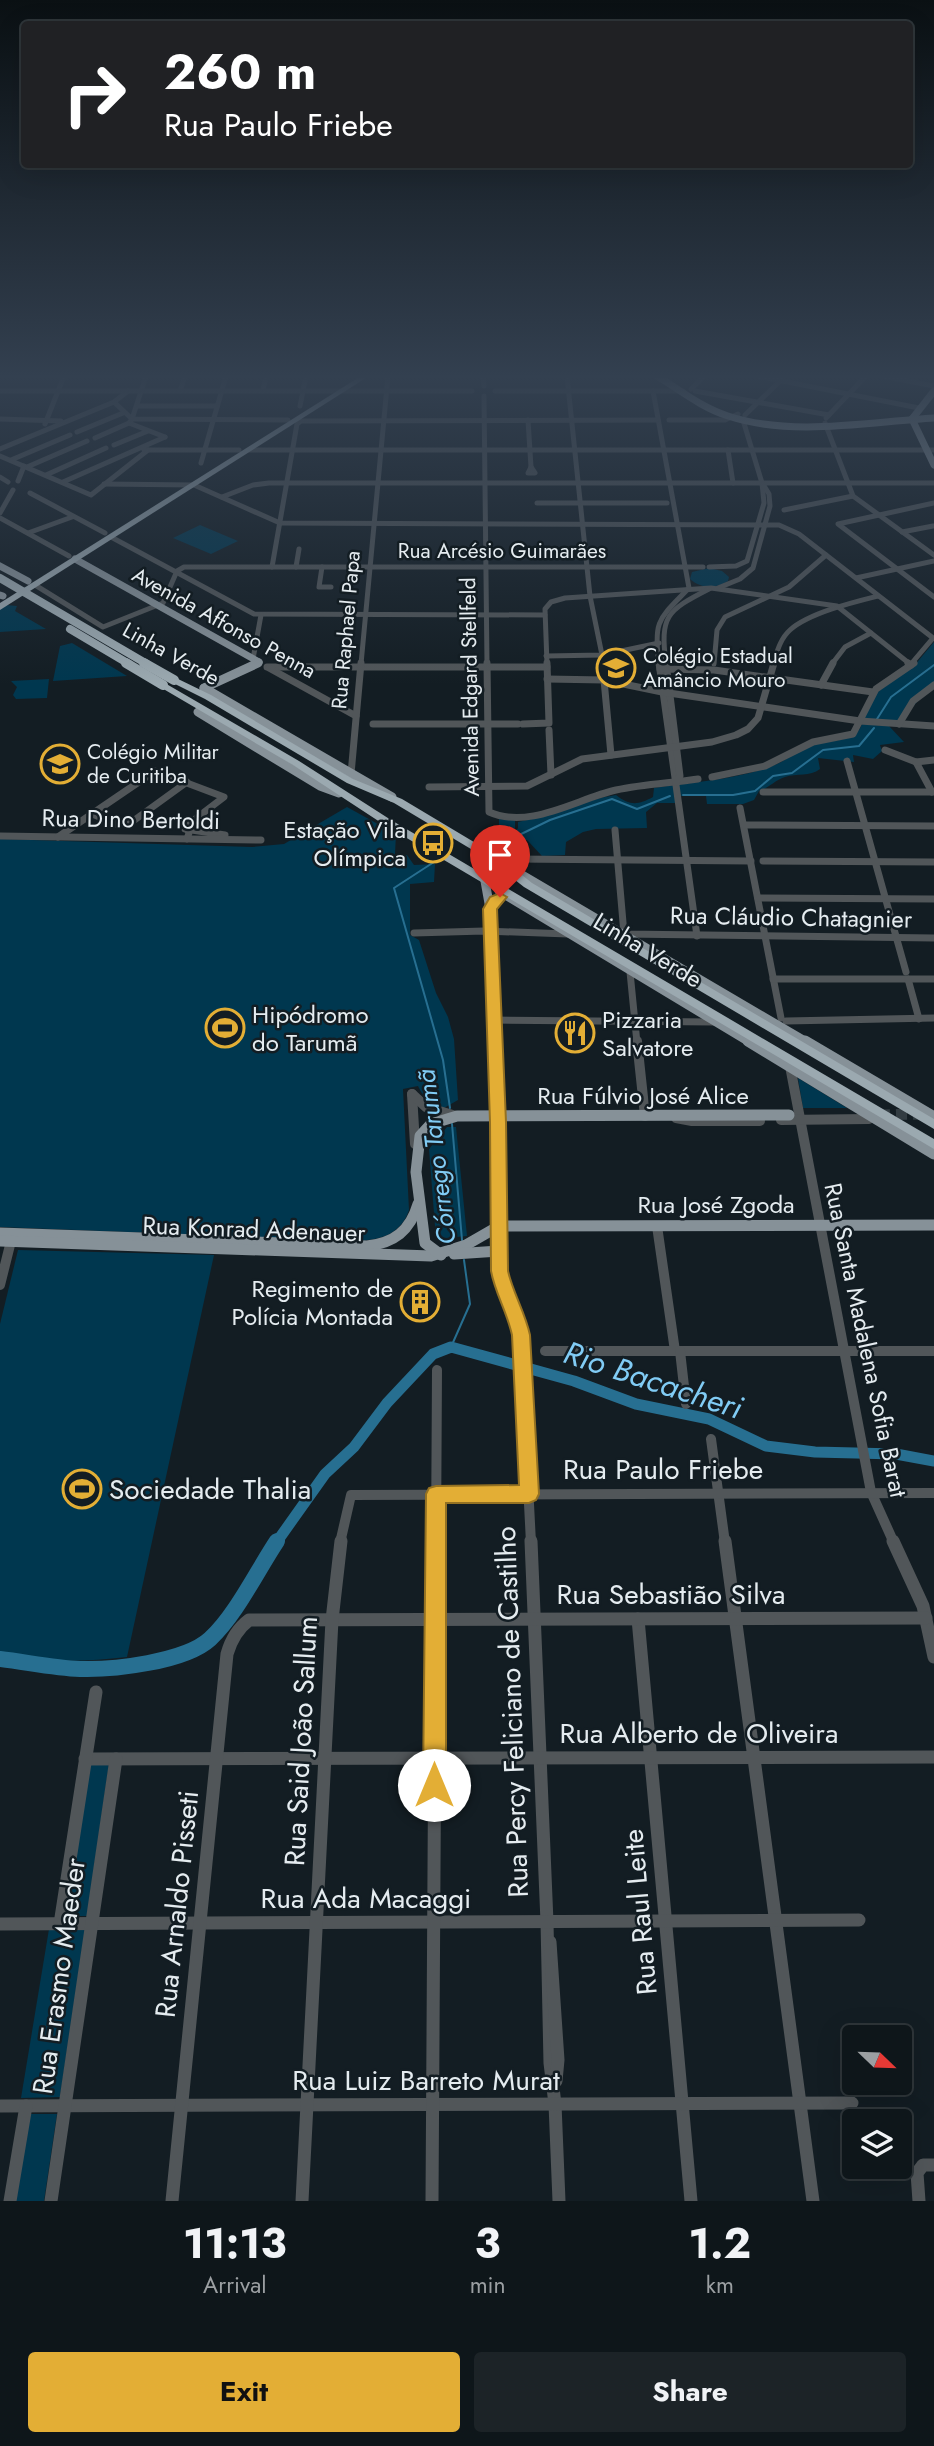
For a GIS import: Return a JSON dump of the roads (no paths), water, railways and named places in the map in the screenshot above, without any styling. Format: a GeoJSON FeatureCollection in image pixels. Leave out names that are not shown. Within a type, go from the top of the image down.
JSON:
{"type":"FeatureCollection","features":[{"type":"Feature","properties":{"kind":"highway"},"geometry":{"type":"LineString","coordinates":[[0,607],[31,583],[193,479]]}},
{"type":"Feature","properties":{"kind":"highway"},"geometry":{"type":"LineString","coordinates":[[108,535],[204,479]]}},
{"type":"Feature","properties":{"kind":"highway","name":"Linha Verde"},"geometry":{"type":"LineString","coordinates":[[0,578],[350,780],[398,801],[495,859],[528,886],[934,1125]]}},
{"type":"Feature","properties":{"kind":"highway"},"geometry":{"type":"LineString","coordinates":[[1,594],[31,583]]}},
{"type":"Feature","properties":{"kind":"highway","name":"Linha Verde"},"geometry":{"type":"LineString","coordinates":[[1,594],[163,685],[296,764],[339,793],[934,1145]]}},
{"type":"Feature","properties":{"kind":"highway"},"geometry":{"type":"LineString","coordinates":[[177,682],[204,688]]}},
{"type":"Feature","properties":{"kind":"highway"},"geometry":{"type":"LineString","coordinates":[[185,698],[198,712]]}},
{"type":"Feature","properties":{"kind":"highway"},"geometry":{"type":"LineString","coordinates":[[738,1028],[764,1052]]}},
{"type":"Feature","properties":{"kind":"highway"},"geometry":{"type":"LineString","coordinates":[[856,1070],[879,1092]]}},
{"type":"Feature","properties":{"kind":"main road","name":"Avenida Affonso Penna"},"geometry":{"type":"LineString","coordinates":[[72,558],[260,663]]}},
{"type":"Feature","properties":{"kind":"main road","name":"Linha Verde"},"geometry":{"type":"LineString","coordinates":[[0,566],[31,583]]}},
{"type":"Feature","properties":{"kind":"main road"},"geometry":{"type":"LineString","coordinates":[[204,688],[260,663]]}},
{"type":"Feature","properties":{"kind":"main road","name":"Linha Verde"},"geometry":{"type":"LineString","coordinates":[[204,688],[398,801]]}},
{"type":"Feature","properties":{"kind":"main road","name":"Linha Verde"},"geometry":{"type":"LineString","coordinates":[[198,712],[320,786],[339,793]]}},
{"type":"Feature","properties":{"kind":"main road"},"geometry":{"type":"LineString","coordinates":[[495,859],[620,929],[768,1018],[784,1022],[934,1117]]}},
{"type":"Feature","properties":{"kind":"main road"},"geometry":{"type":"LineString","coordinates":[[473,872],[515,902],[934,1154]]}},
{"type":"Feature","properties":{"kind":"main road"},"geometry":{"type":"LineString","coordinates":[[485,881],[490,909],[492,1020],[498,1116],[499,1251]]}},
{"type":"Feature","properties":{"kind":"main road"},"geometry":{"type":"LineString","coordinates":[[490,909],[500,897],[515,902]]}},
{"type":"Feature","properties":{"kind":"main road"},"geometry":{"type":"LineString","coordinates":[[449,1253],[431,1251],[425,1243],[416,1150],[419,1137],[425,1129],[450,1116]]}},
{"type":"Feature","properties":{"kind":"main road","name":"Rua Fúlvio José Alice"},"geometry":{"type":"LineString","coordinates":[[450,1116],[796,1116]]}},
{"type":"Feature","properties":{"kind":"main road","name":"Rua Konrad Adenauer"},"geometry":{"type":"LineString","coordinates":[[0,1233],[367,1246],[388,1242],[408,1229],[419,1197]]}},
{"type":"Feature","properties":{"kind":"main road","name":"Rua José Zgoda"},"geometry":{"type":"LineString","coordinates":[[499,1226],[934,1225]]}},
{"type":"Feature","properties":{"kind":"main road"},"geometry":{"type":"LineString","coordinates":[[468,1249],[499,1226]]}},
{"type":"Feature","properties":{"kind":"main road","name":"Rua Konrad Adenauer"},"geometry":{"type":"LineString","coordinates":[[6,1241],[449,1253],[468,1249],[499,1251]]}},
{"type":"Feature","properties":{"kind":"street"},"geometry":{"type":"LineString","coordinates":[[3,479],[8,482]]}},
{"type":"Feature","properties":{"kind":"street"},"geometry":{"type":"LineString","coordinates":[[55,479],[90,495],[111,479]]}},
{"type":"Feature","properties":{"kind":"street"},"geometry":{"type":"LineString","coordinates":[[63,482],[70,479]]}},
{"type":"Feature","properties":{"kind":"street"},"geometry":{"type":"LineString","coordinates":[[272,567],[288,479]]}},
{"type":"Feature","properties":{"kind":"street","name":"Rua Raphael Papa"},"geometry":{"type":"LineString","coordinates":[[351,774],[378,479]]}},
{"type":"Feature","properties":{"kind":"street","name":"Avenida Edgard Stellfeld"},"geometry":{"type":"LineString","coordinates":[[485,479],[489,810],[499,816],[535,815],[610,792],[676,782]]}},
{"type":"Feature","properties":{"kind":"street"},"geometry":{"type":"LineString","coordinates":[[578,479],[590,596],[602,655]]}},
{"type":"Feature","properties":{"kind":"street"},"geometry":{"type":"LineString","coordinates":[[669,479],[688,578],[656,628],[672,747],[680,776],[676,782],[697,936]]}},
{"type":"Feature","properties":{"kind":"street"},"geometry":{"type":"LineString","coordinates":[[732,479],[733,483]]}},
{"type":"Feature","properties":{"kind":"street"},"geometry":{"type":"LineString","coordinates":[[551,775],[545,607],[551,601],[688,578],[706,567],[745,563],[770,500],[761,479]]}},
{"type":"Feature","properties":{"kind":"street"},"geometry":{"type":"LineString","coordinates":[[846,479],[853,496],[934,555]]}},
{"type":"Feature","properties":{"kind":"street"},"geometry":{"type":"LineString","coordinates":[[222,497],[253,485],[287,483],[934,483]]}},
{"type":"Feature","properties":{"kind":"street"},"geometry":{"type":"LineString","coordinates":[[104,484],[194,485],[280,523],[762,524],[796,531],[933,638],[911,665],[873,692],[857,730],[849,736],[813,742],[765,766],[712,777]]}},
{"type":"Feature","properties":{"kind":"street"},"geometry":{"type":"LineString","coordinates":[[0,516],[13,490]]}},
{"type":"Feature","properties":{"kind":"street"},"geometry":{"type":"LineString","coordinates":[[30,493],[254,614],[545,615]]}},
{"type":"Feature","properties":{"kind":"street"},"geometry":{"type":"LineString","coordinates":[[784,510],[853,496]]}},
{"type":"Feature","properties":{"kind":"street"},"geometry":{"type":"LineString","coordinates":[[537,503],[667,503]]}},
{"type":"Feature","properties":{"kind":"street"},"geometry":{"type":"LineString","coordinates":[[934,503],[838,524],[934,597]]}},
{"type":"Feature","properties":{"kind":"street","name":"Avenida Affonso Penna"},"geometry":{"type":"LineString","coordinates":[[0,516],[72,558]]}},
{"type":"Feature","properties":{"kind":"street"},"geometry":{"type":"LineString","coordinates":[[28,533],[72,517]]}},
{"type":"Feature","properties":{"kind":"street"},"geometry":{"type":"LineString","coordinates":[[727,587],[751,571],[762,524]]}},
{"type":"Feature","properties":{"kind":"street"},"geometry":{"type":"LineString","coordinates":[[902,532],[933,526]]}},
{"type":"Feature","properties":{"kind":"street"},"geometry":{"type":"LineString","coordinates":[[296,567],[299,549]]}},
{"type":"Feature","properties":{"kind":"street"},"geometry":{"type":"LineString","coordinates":[[714,665],[719,624],[733,612],[793,584],[827,555]]}},
{"type":"Feature","properties":{"kind":"street"},"geometry":{"type":"LineString","coordinates":[[856,578],[934,561]]}},
{"type":"Feature","properties":{"kind":"street","name":"Rua Arcésio Guimarães"},"geometry":{"type":"LineString","coordinates":[[177,571],[187,567],[587,567],[688,578]]}},
{"type":"Feature","properties":{"kind":"street"},"geometry":{"type":"LineString","coordinates":[[321,567],[320,587],[331,587]]}},
{"type":"Feature","properties":{"kind":"street"},"geometry":{"type":"LineString","coordinates":[[706,567],[727,572],[731,579],[727,587]]}},
{"type":"Feature","properties":{"kind":"street"},"geometry":{"type":"LineString","coordinates":[[157,605],[163,603],[177,571]]}},
{"type":"Feature","properties":{"kind":"street"},"geometry":{"type":"LineString","coordinates":[[688,578],[711,588]]}},
{"type":"Feature","properties":{"kind":"street","name":"Linha Verde"},"geometry":{"type":"LineString","coordinates":[[31,583],[103,627],[157,605]]}},
{"type":"Feature","properties":{"kind":"street"},"geometry":{"type":"LineString","coordinates":[[659,643],[663,627],[671,614],[690,598],[711,588],[727,587],[837,606],[911,665]]}},
{"type":"Feature","properties":{"kind":"street"},"geometry":{"type":"LineString","coordinates":[[924,589],[934,587]]}},
{"type":"Feature","properties":{"kind":"street"},"geometry":{"type":"LineString","coordinates":[[429,787],[527,786],[577,760],[718,741],[736,735],[752,725],[762,706],[780,643],[787,633],[802,621],[837,606],[878,596]]}},
{"type":"Feature","properties":{"kind":"street"},"geometry":{"type":"LineString","coordinates":[[261,615],[260,663],[360,667],[547,667]]}},
{"type":"Feature","properties":{"kind":"street"},"geometry":{"type":"LineString","coordinates":[[821,685],[840,649],[871,633]]}},
{"type":"Feature","properties":{"kind":"street"},"geometry":{"type":"LineString","coordinates":[[546,656],[602,655],[659,643]]}},
{"type":"Feature","properties":{"kind":"street","name":"Avenida Affonso Penna"},"geometry":{"type":"LineString","coordinates":[[260,663],[356,716]]}},
{"type":"Feature","properties":{"kind":"street"},"geometry":{"type":"LineString","coordinates":[[662,669],[710,669],[873,692]]}},
{"type":"Feature","properties":{"kind":"street"},"geometry":{"type":"LineString","coordinates":[[547,679],[604,680],[665,692],[860,721],[934,726]]}},
{"type":"Feature","properties":{"kind":"street"},"geometry":{"type":"LineString","coordinates":[[604,680],[611,755]]}},
{"type":"Feature","properties":{"kind":"street"},"geometry":{"type":"LineString","coordinates":[[900,724],[913,701],[934,685]]}},
{"type":"Feature","properties":{"kind":"street"},"geometry":{"type":"LineString","coordinates":[[373,724],[521,724],[549,727]]}},
{"type":"Feature","properties":{"kind":"street"},"geometry":{"type":"LineString","coordinates":[[885,750],[916,762],[934,760]]}},
{"type":"Feature","properties":{"kind":"street"},"geometry":{"type":"LineString","coordinates":[[847,761],[919,1018]]}},
{"type":"Feature","properties":{"kind":"street"},"geometry":{"type":"LineString","coordinates":[[337,766],[351,762]]}},
{"type":"Feature","properties":{"kind":"street"},"geometry":{"type":"LineString","coordinates":[[763,792],[933,792],[916,762]]}},
{"type":"Feature","properties":{"kind":"street"},"geometry":{"type":"LineString","coordinates":[[58,837],[151,771],[160,771],[224,797],[185,829]]}},
{"type":"Feature","properties":{"kind":"street"},"geometry":{"type":"LineString","coordinates":[[676,782],[698,779]]}},
{"type":"Feature","properties":{"kind":"street"},"geometry":{"type":"LineString","coordinates":[[90,813],[116,824],[129,824],[187,782]]}},
{"type":"Feature","properties":{"kind":"street"},"geometry":{"type":"LineString","coordinates":[[740,808],[773,979],[784,1022],[934,1018]]}},
{"type":"Feature","properties":{"kind":"street"},"geometry":{"type":"LineString","coordinates":[[744,825],[934,826]]}},
{"type":"Feature","properties":{"kind":"street"},"geometry":{"type":"LineString","coordinates":[[185,829],[189,833],[187,839]]}},
{"type":"Feature","properties":{"kind":"street"},"geometry":{"type":"LineString","coordinates":[[185,829],[218,833],[229,839]]}},
{"type":"Feature","properties":{"kind":"street"},"geometry":{"type":"LineString","coordinates":[[615,830],[620,929]]}},
{"type":"Feature","properties":{"kind":"street","name":"Rua Dino Bertoldi"},"geometry":{"type":"LineString","coordinates":[[0,836],[261,840]]}},
{"type":"Feature","properties":{"kind":"street"},"geometry":{"type":"LineString","coordinates":[[514,859],[751,861]]}},
{"type":"Feature","properties":{"kind":"street"},"geometry":{"type":"LineString","coordinates":[[763,861],[934,862]]}},
{"type":"Feature","properties":{"kind":"street"},"geometry":{"type":"LineString","coordinates":[[758,898],[934,899]]}},
{"type":"Feature","properties":{"kind":"street","name":"Rua Cláudio Chatagnier"},"geometry":{"type":"LineString","coordinates":[[620,929],[648,935],[934,938]]}},
{"type":"Feature","properties":{"kind":"street"},"geometry":{"type":"LineString","coordinates":[[414,933],[484,931],[568,934]]}},
{"type":"Feature","properties":{"kind":"street","name":"Rua Cláudio Chatagnier"},"geometry":{"type":"LineString","coordinates":[[638,942],[648,935]]}},
{"type":"Feature","properties":{"kind":"street"},"geometry":{"type":"LineString","coordinates":[[630,972],[645,1116]]}},
{"type":"Feature","properties":{"kind":"street"},"geometry":{"type":"LineString","coordinates":[[773,979],[907,976],[934,979]]}},
{"type":"Feature","properties":{"kind":"street"},"geometry":{"type":"LineString","coordinates":[[492,1020],[714,1022]]}},
{"type":"Feature","properties":{"kind":"street","name":"Rua Santa Madalena Sofia Barat"},"geometry":{"type":"LineString","coordinates":[[790,1066],[796,1116],[820,1225],[871,1492],[926,1618],[934,1657]]}},
{"type":"Feature","properties":{"kind":"street"},"geometry":{"type":"LineString","coordinates":[[416,1150],[412,1094],[426,1107],[450,1116]]}},
{"type":"Feature","properties":{"kind":"street"},"geometry":{"type":"LineString","coordinates":[[796,1116],[869,1119]]}},
{"type":"Feature","properties":{"kind":"street"},"geometry":{"type":"LineString","coordinates":[[657,1226],[686,1404]]}},
{"type":"Feature","properties":{"kind":"street"},"geometry":{"type":"LineString","coordinates":[[0,1285],[6,1241]]}},
{"type":"Feature","properties":{"kind":"street","name":"Rua Percy Feliciano de Castilho"},"geometry":{"type":"LineString","coordinates":[[499,1251],[500,1278],[518,1320],[523,1355],[547,1922],[550,2063],[555,2104],[559,2201]]}},
{"type":"Feature","properties":{"kind":"street"},"geometry":{"type":"LineString","coordinates":[[545,1351],[934,1351]]}},
{"type":"Feature","properties":{"kind":"street"},"geometry":{"type":"LineString","coordinates":[[432,2201],[437,1370]]}},
{"type":"Feature","properties":{"kind":"street"},"geometry":{"type":"LineString","coordinates":[[711,1439],[813,2201]]}},
{"type":"Feature","properties":{"kind":"street","name":"Rua Paulo Friebe"},"geometry":{"type":"LineString","coordinates":[[351,1495],[934,1493]]}},
{"type":"Feature","properties":{"kind":"street","name":"Rua Said João Sallum"},"geometry":{"type":"LineString","coordinates":[[302,2201],[332,1619],[339,1548],[351,1495]]}},
{"type":"Feature","properties":{"kind":"street","name":"Rua Sebastião Silva"},"geometry":{"type":"LineString","coordinates":[[249,1620],[926,1618]]}},
{"type":"Feature","properties":{"kind":"street","name":"Rua Raul Leite"},"geometry":{"type":"LineString","coordinates":[[639,1619],[691,2201]]}},
{"type":"Feature","properties":{"kind":"street","name":"Rua Arnaldo Pisseti"},"geometry":{"type":"LineString","coordinates":[[172,2201],[228,1648],[239,1628],[249,1620]]}},
{"type":"Feature","properties":{"kind":"street"},"geometry":{"type":"LineString","coordinates":[[60,1924],[96,1692]]}},
{"type":"Feature","properties":{"kind":"street","name":"Rua Alberto de Oliveira"},"geometry":{"type":"LineString","coordinates":[[85,1759],[934,1757]]}},
{"type":"Feature","properties":{"kind":"street","name":"Rua Erasmo Maeder"},"geometry":{"type":"LineString","coordinates":[[51,2201],[116,1759]]}},
{"type":"Feature","properties":{"kind":"street","name":"Rua Ada Macaggi"},"geometry":{"type":"LineString","coordinates":[[0,1924],[859,1920]]}},
{"type":"Feature","properties":{"kind":"street","name":"Rua Luiz Barreto Murat"},"geometry":{"type":"LineString","coordinates":[[0,2106],[852,2103]]}},
{"type":"Feature","properties":{"kind":"street"},"geometry":{"type":"LineString","coordinates":[[10,2201],[26,2106]]}},
{"type":"Feature","properties":{"kind":"street"},"geometry":{"type":"LineString","coordinates":[[919,2201],[916,2173],[923,2165],[934,2165]]}},
{"type":"Feature","properties":{"kind":"waterway","name":"Córrego Tarumã"},"geometry":{"type":"LineString","coordinates":[[877,719],[891,697],[934,665]]}},
{"type":"Feature","properties":{"kind":"waterway","name":"Córrego Tarumã"},"geometry":{"type":"LineString","coordinates":[[683,795],[733,795],[755,791],[773,776],[792,773],[823,750],[859,746],[874,728]]}},
{"type":"Feature","properties":{"kind":"waterway","name":"Córrego Tarumã"},"geometry":{"type":"LineString","coordinates":[[480,846],[513,838],[550,820],[612,799],[637,809],[670,796]]}},
{"type":"Feature","properties":{"kind":"waterway","name":"Córrego Tarumã"},"geometry":{"type":"LineString","coordinates":[[434,862],[394,888],[443,1060],[450,1108]]}},
{"type":"Feature","properties":{"kind":"waterway","name":"Córrego Tarumã"},"geometry":{"type":"LineString","coordinates":[[452,1124],[462,1240]]}},
{"type":"Feature","properties":{"kind":"waterway","name":"Córrego Tarumã"},"geometry":{"type":"LineString","coordinates":[[451,1347],[470,1304],[464,1260]]}},
{"type":"Feature","properties":{"kind":"waterway","name":"Rio Bacacheri"},"geometry":{"type":"LineString","coordinates":[[276,1543],[325,1474],[354,1447],[387,1403],[433,1354],[451,1347],[574,1381],[636,1404],[709,1419],[766,1446],[815,1452],[896,1454],[934,1461]]}},
{"type":"Feature","properties":{"kind":"waterway","name":"Rio Bacacheri"},"geometry":{"type":"LineString","coordinates":[[0,1659],[94,1669],[148,1663],[184,1654],[199,1647],[220,1629],[277,1541]]}},
{"type":"Feature","properties":{"kind":"tunnel"},"geometry":{"type":"LineString","coordinates":[[879,1115],[923,1114]]}},
{"type":"Feature","properties":{"kind":"place","name":"Colégio Estadual Amâncio Mouro"},"geometry":{"type":"Point","coordinates":[616,668]}},
{"type":"Feature","properties":{"kind":"place","name":"Colégio Militar de Curitiba"},"geometry":{"type":"Point","coordinates":[60,764]}},
{"type":"Feature","properties":{"kind":"place","name":"Estação Vila Olímpica"},"geometry":{"type":"Point","coordinates":[433,843]}},
{"type":"Feature","properties":{"kind":"place","name":"Hipódromo do Tarumã"},"geometry":{"type":"Point","coordinates":[225,1028]}},
{"type":"Feature","properties":{"kind":"place","name":"Pizzaria Salvatore"},"geometry":{"type":"Point","coordinates":[575,1033]}},
{"type":"Feature","properties":{"kind":"place","name":"Regimento de Polícia Montada"},"geometry":{"type":"Point","coordinates":[420,1302]}},
{"type":"Feature","properties":{"kind":"place","name":"Sociedade Thalia"},"geometry":{"type":"Point","coordinates":[82,1489]}}]}
